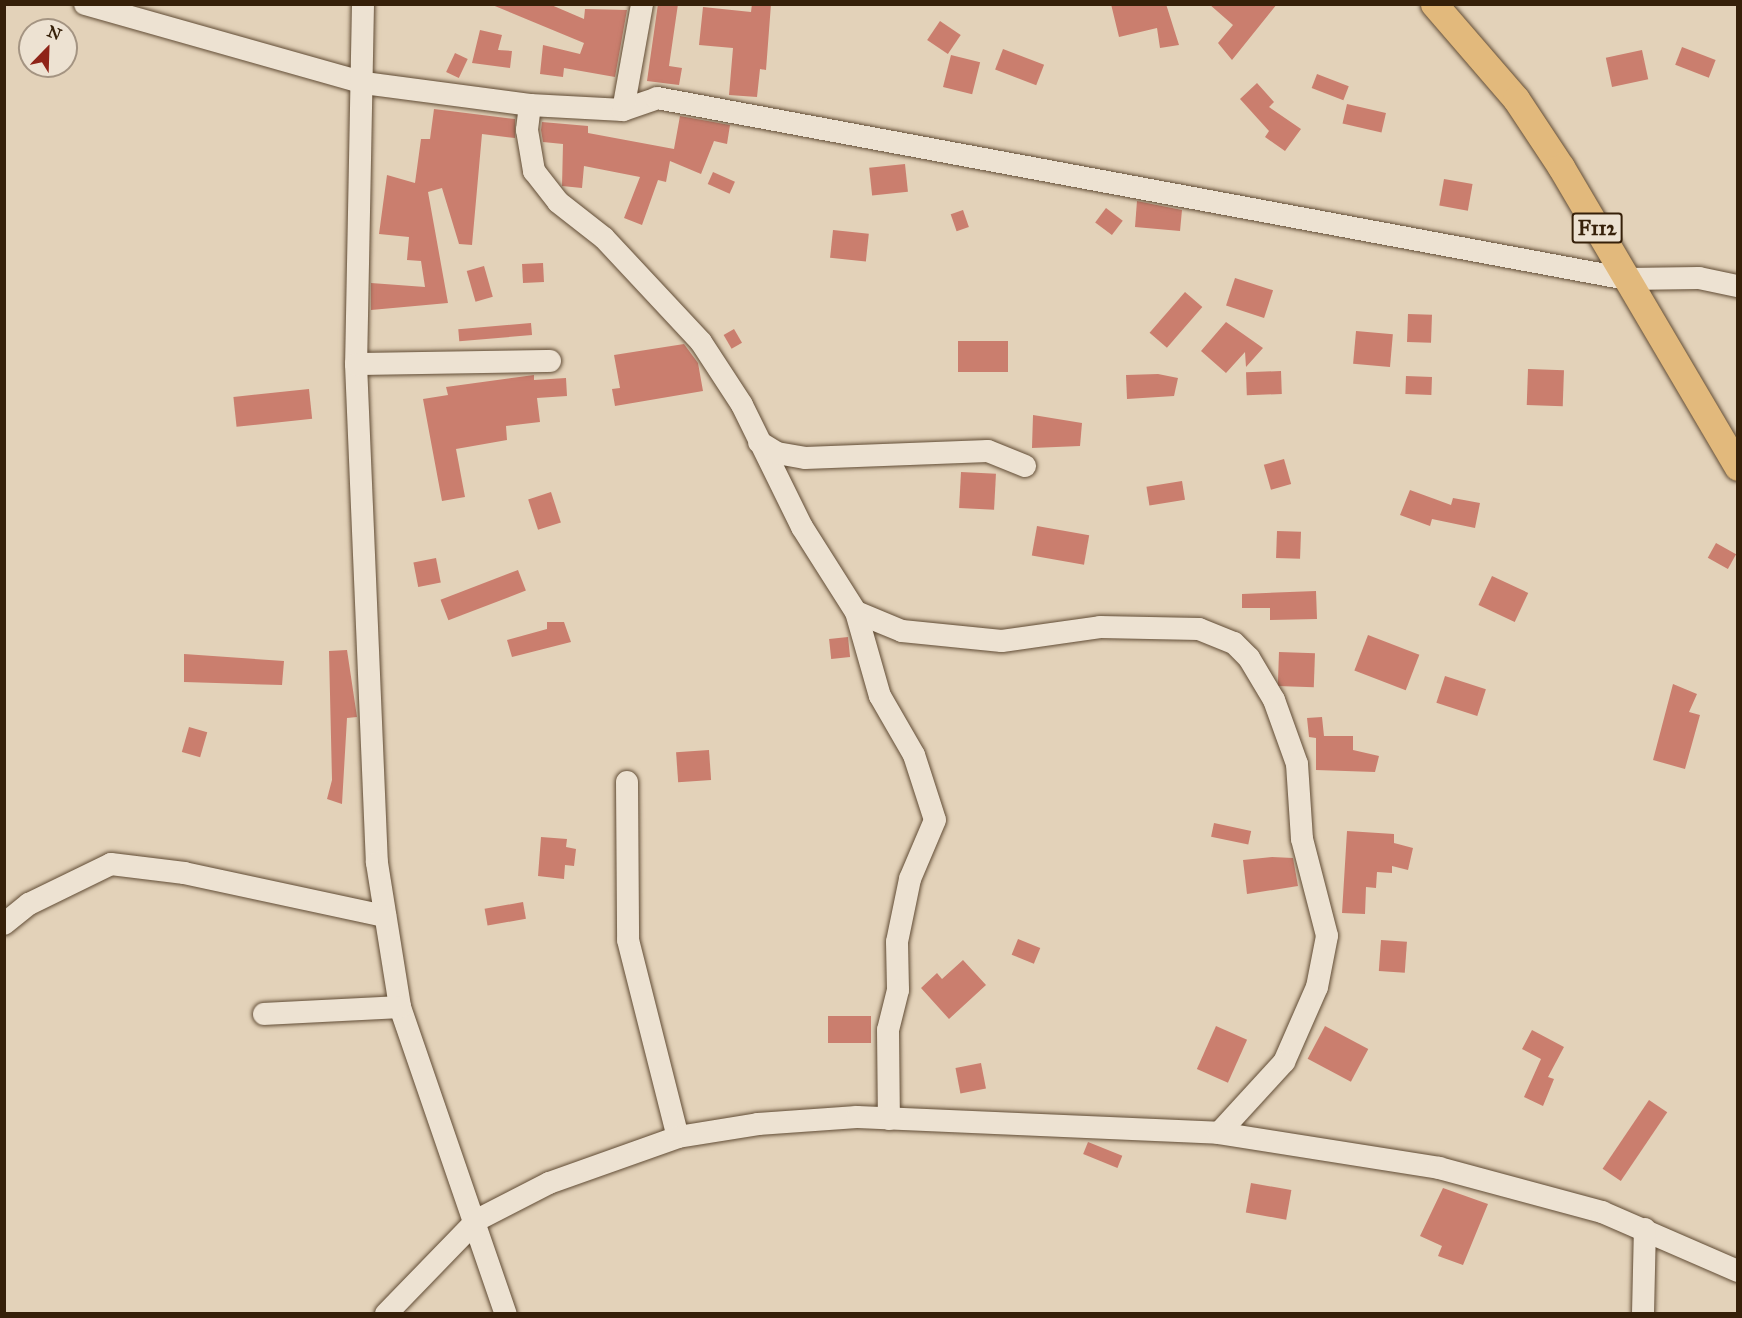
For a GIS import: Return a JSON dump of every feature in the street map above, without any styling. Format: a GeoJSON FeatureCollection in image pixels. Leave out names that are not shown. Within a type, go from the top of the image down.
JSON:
{"type":"FeatureCollection","features":[{"type":"Feature","properties":{"kind":"main road","name":"F112"},"geometry":{"type":"LineString","coordinates":[[1434,4],[1516,99],[1627,279],[1737,467]]}},
{"type":"Feature","properties":{"kind":"street"},"geometry":{"type":"LineString","coordinates":[[85,4],[364,82],[530,105],[623,110],[657,98],[1627,279],[1699,278],[1737,286]]}},
{"type":"Feature","properties":{"kind":"street"},"geometry":{"type":"LineString","coordinates":[[363,4],[364,82],[356,364],[377,863],[400,1007],[432,1109],[477,1220],[506,1314]]}},
{"type":"Feature","properties":{"kind":"street"},"geometry":{"type":"LineString","coordinates":[[623,110],[642,4]]}},
{"type":"Feature","properties":{"kind":"street"},"geometry":{"type":"LineString","coordinates":[[530,105],[527,130],[534,171],[558,202],[604,238],[621,262],[684,321],[724,375],[759,442],[856,612],[880,696],[914,755],[935,820],[910,879],[897,942],[898,990],[888,1030],[889,1119]]}},
{"type":"Feature","properties":{"kind":"street"},"geometry":{"type":"LineString","coordinates":[[356,364],[550,361]]}},
{"type":"Feature","properties":{"kind":"street"},"geometry":{"type":"LineString","coordinates":[[759,442],[805,458],[988,451],[1025,466]]}},
{"type":"Feature","properties":{"kind":"street"},"geometry":{"type":"LineString","coordinates":[[856,612],[902,631],[1002,641],[1100,627],[1199,629],[1234,643],[1249,658],[1274,700],[1297,765],[1302,839],[1327,936],[1317,987],[1284,1062],[1219,1133]]}},
{"type":"Feature","properties":{"kind":"street"},"geometry":{"type":"LineString","coordinates":[[627,782],[628,940],[678,1137]]}},
{"type":"Feature","properties":{"kind":"street"},"geometry":{"type":"LineString","coordinates":[[4,924],[28,904],[111,864],[184,873],[385,916]]}},
{"type":"Feature","properties":{"kind":"street"},"geometry":{"type":"LineString","coordinates":[[264,1014],[400,1007]]}},
{"type":"Feature","properties":{"kind":"street"},"geometry":{"type":"LineString","coordinates":[[386,1314],[477,1220],[559,1179],[678,1137],[758,1124],[889,1119],[1219,1133],[1487,1179],[1645,1229],[1737,1271]]}},
{"type":"Feature","properties":{"kind":"street"},"geometry":{"type":"LineString","coordinates":[[1643,1314],[1645,1229]]}},
{"type":"Feature","properties":{"kind":"building"},"geometry":{"type":"Polygon","coordinates":[[[490,4],[549,4],[584,19],[585,9],[627,10],[615,77],[564,68],[563,77],[540,74],[543,45],[580,54],[584,43],[490,4]]]}},
{"type":"Feature","properties":{"kind":"building"},"geometry":{"type":"Polygon","coordinates":[[[658,4],[678,4],[669,66],[682,68],[679,85],[647,81],[658,4]]]}},
{"type":"Feature","properties":{"kind":"building"},"geometry":{"type":"Polygon","coordinates":[[[752,4],[771,4],[766,70],[760,69],[757,97],[729,95],[733,48],[699,45],[703,7],[751,12],[752,4]]]}},
{"type":"Feature","properties":{"kind":"building"},"geometry":{"type":"Polygon","coordinates":[[[1111,4],[1166,4],[1179,45],[1160,48],[1157,28],[1119,37],[1111,4]]]}},
{"type":"Feature","properties":{"kind":"building"},"geometry":{"type":"Polygon","coordinates":[[[1209,4],[1277,4],[1232,60],[1218,43],[1233,25],[1209,4]]]}},
{"type":"Feature","properties":{"kind":"building"},"geometry":{"type":"Polygon","coordinates":[[[940,21],[961,35],[948,54],[927,40],[940,21]]]}},
{"type":"Feature","properties":{"kind":"building"},"geometry":{"type":"Polygon","coordinates":[[[480,30],[502,35],[498,50],[512,51],[510,68],[472,63],[480,30]]]}},
{"type":"Feature","properties":{"kind":"building"},"geometry":{"type":"Polygon","coordinates":[[[1682,47],[1716,60],[1709,78],[1675,65],[1682,47]]]}},
{"type":"Feature","properties":{"kind":"building"},"geometry":{"type":"Polygon","coordinates":[[[1003,49],[1044,65],[1036,85],[995,70],[1003,49]]]}},
{"type":"Feature","properties":{"kind":"building"},"geometry":{"type":"Polygon","coordinates":[[[1642,50],[1648,79],[1612,87],[1606,58],[1642,50]]]}},
{"type":"Feature","properties":{"kind":"building"},"geometry":{"type":"Polygon","coordinates":[[[455,53],[468,59],[459,78],[446,72],[455,53]]]}},
{"type":"Feature","properties":{"kind":"building"},"geometry":{"type":"Polygon","coordinates":[[[951,55],[980,62],[972,94],[943,87],[951,55]]]}},
{"type":"Feature","properties":{"kind":"building"},"geometry":{"type":"Polygon","coordinates":[[[1317,74],[1349,86],[1343,100],[1312,88],[1317,74]]]}},
{"type":"Feature","properties":{"kind":"building"},"geometry":{"type":"Polygon","coordinates":[[[1257,83],[1274,102],[1269,107],[1301,129],[1285,151],[1265,137],[1269,131],[1240,99],[1257,83]]]}},
{"type":"Feature","properties":{"kind":"building"},"geometry":{"type":"Polygon","coordinates":[[[1347,104],[1386,113],[1381,132],[1343,123],[1347,104]]]}},
{"type":"Feature","properties":{"kind":"building"},"geometry":{"type":"Polygon","coordinates":[[[434,109],[515,119],[515,138],[482,134],[472,245],[459,244],[442,188],[428,192],[448,303],[371,310],[371,283],[425,287],[421,261],[407,260],[409,237],[379,234],[387,175],[415,183],[421,139],[430,139],[434,109]]]}},
{"type":"Feature","properties":{"kind":"building"},"geometry":{"type":"Polygon","coordinates":[[[680,116],[730,125],[727,144],[714,141],[701,174],[670,161],[666,182],[658,180],[642,225],[624,218],[640,177],[584,166],[582,188],[562,186],[563,144],[543,142],[541,130],[542,122],[588,126],[588,133],[674,149],[680,116]]]}},
{"type":"Feature","properties":{"kind":"building"},"geometry":{"type":"Polygon","coordinates":[[[905,164],[908,192],[872,196],[869,168],[905,164]]]}},
{"type":"Feature","properties":{"kind":"building"},"geometry":{"type":"Polygon","coordinates":[[[713,172],[735,182],[730,194],[708,184],[713,172]]]}},
{"type":"Feature","properties":{"kind":"building"},"geometry":{"type":"Polygon","coordinates":[[[1444,179],[1473,184],[1468,211],[1439,206],[1444,179]]]}},
{"type":"Feature","properties":{"kind":"building"},"geometry":{"type":"Polygon","coordinates":[[[1137,201],[1182,210],[1180,231],[1135,227],[1137,201]]]}},
{"type":"Feature","properties":{"kind":"building"},"geometry":{"type":"Polygon","coordinates":[[[1106,208],[1123,221],[1112,235],[1095,222],[1106,208]]]}},
{"type":"Feature","properties":{"kind":"building"},"geometry":{"type":"Polygon","coordinates":[[[963,210],[969,227],[957,231],[951,214],[963,210]]]}},
{"type":"Feature","properties":{"kind":"building"},"geometry":{"type":"Polygon","coordinates":[[[833,230],[869,234],[866,262],[830,258],[833,230]]]}},
{"type":"Feature","properties":{"kind":"building"},"geometry":{"type":"Polygon","coordinates":[[[543,263],[544,282],[523,283],[522,264],[543,263]]]}},
{"type":"Feature","properties":{"kind":"building"},"geometry":{"type":"Polygon","coordinates":[[[484,266],[493,297],[476,302],[467,271],[484,266]]]}},
{"type":"Feature","properties":{"kind":"building"},"geometry":{"type":"Polygon","coordinates":[[[1235,278],[1273,290],[1264,318],[1226,306],[1235,278]]]}},
{"type":"Feature","properties":{"kind":"building"},"geometry":{"type":"Polygon","coordinates":[[[1185,292],[1202,307],[1167,348],[1150,333],[1185,292]]]}},
{"type":"Feature","properties":{"kind":"building"},"geometry":{"type":"Polygon","coordinates":[[[1408,314],[1432,315],[1431,343],[1407,342],[1408,314]]]}},
{"type":"Feature","properties":{"kind":"building"},"geometry":{"type":"Polygon","coordinates":[[[1226,322],[1263,348],[1246,367],[1245,352],[1226,373],[1201,351],[1226,322]]]}},
{"type":"Feature","properties":{"kind":"building"},"geometry":{"type":"Polygon","coordinates":[[[531,323],[532,335],[459,341],[458,329],[531,323]]]}},
{"type":"Feature","properties":{"kind":"building"},"geometry":{"type":"Polygon","coordinates":[[[734,329],[742,343],[732,349],[724,335],[734,329]]]}},
{"type":"Feature","properties":{"kind":"building"},"geometry":{"type":"Polygon","coordinates":[[[1356,331],[1393,334],[1390,367],[1353,364],[1356,331]]]}},
{"type":"Feature","properties":{"kind":"building"},"geometry":{"type":"Polygon","coordinates":[[[958,341],[1008,341],[1008,372],[958,372],[958,341]]]}},
{"type":"Feature","properties":{"kind":"building"},"geometry":{"type":"Polygon","coordinates":[[[684,344],[698,363],[703,391],[615,406],[612,389],[620,388],[614,355],[684,344]]]}},
{"type":"Feature","properties":{"kind":"building"},"geometry":{"type":"Polygon","coordinates":[[[1528,369],[1564,370],[1563,406],[1527,405],[1528,369]]]}},
{"type":"Feature","properties":{"kind":"building"},"geometry":{"type":"Polygon","coordinates":[[[1281,371],[1282,394],[1247,395],[1246,372],[1281,371]]]}},
{"type":"Feature","properties":{"kind":"building"},"geometry":{"type":"Polygon","coordinates":[[[1158,374],[1178,378],[1174,396],[1127,399],[1126,375],[1158,374]]]}},
{"type":"Feature","properties":{"kind":"building"},"geometry":{"type":"Polygon","coordinates":[[[534,375],[534,380],[566,378],[567,396],[537,398],[540,422],[506,426],[507,440],[456,449],[465,497],[442,501],[423,399],[448,395],[446,387],[534,375]]]}},
{"type":"Feature","properties":{"kind":"building"},"geometry":{"type":"Polygon","coordinates":[[[1406,376],[1432,377],[1431,395],[1405,394],[1406,376]]]}},
{"type":"Feature","properties":{"kind":"building"},"geometry":{"type":"Polygon","coordinates":[[[309,389],[312,419],[237,427],[233,397],[309,389]]]}},
{"type":"Feature","properties":{"kind":"building"},"geometry":{"type":"Polygon","coordinates":[[[1033,415],[1082,423],[1080,446],[1032,448],[1033,415]]]}},
{"type":"Feature","properties":{"kind":"building"},"geometry":{"type":"Polygon","coordinates":[[[1284,459],[1291,484],[1271,490],[1264,465],[1284,459]]]}},
{"type":"Feature","properties":{"kind":"building"},"geometry":{"type":"Polygon","coordinates":[[[961,472],[996,474],[994,510],[959,508],[961,472]]]}},
{"type":"Feature","properties":{"kind":"building"},"geometry":{"type":"Polygon","coordinates":[[[1182,481],[1185,500],[1149,505],[1146,487],[1182,481]]]}},
{"type":"Feature","properties":{"kind":"building"},"geometry":{"type":"Polygon","coordinates":[[[1410,490],[1451,505],[1453,498],[1480,503],[1475,528],[1432,519],[1430,526],[1400,515],[1410,490]]]}},
{"type":"Feature","properties":{"kind":"building"},"geometry":{"type":"Polygon","coordinates":[[[551,492],[561,522],[538,530],[528,499],[551,492]]]}},
{"type":"Feature","properties":{"kind":"building"},"geometry":{"type":"Polygon","coordinates":[[[1037,526],[1089,535],[1084,565],[1032,556],[1037,526]]]}},
{"type":"Feature","properties":{"kind":"building"},"geometry":{"type":"Polygon","coordinates":[[[1277,531],[1301,532],[1300,559],[1276,558],[1277,531]]]}},
{"type":"Feature","properties":{"kind":"building"},"geometry":{"type":"Polygon","coordinates":[[[1716,543],[1736,554],[1728,569],[1708,558],[1716,543]]]}},
{"type":"Feature","properties":{"kind":"building"},"geometry":{"type":"Polygon","coordinates":[[[436,558],[441,583],[418,587],[413,562],[436,558]]]}},
{"type":"Feature","properties":{"kind":"building"},"geometry":{"type":"Polygon","coordinates":[[[518,570],[526,591],[448,620],[441,600],[518,570]]]}},
{"type":"Feature","properties":{"kind":"building"},"geometry":{"type":"Polygon","coordinates":[[[1492,576],[1528,593],[1515,622],[1478,605],[1492,576]]]}},
{"type":"Feature","properties":{"kind":"building"},"geometry":{"type":"Polygon","coordinates":[[[1316,591],[1317,619],[1270,620],[1270,608],[1242,608],[1242,594],[1316,591]]]}},
{"type":"Feature","properties":{"kind":"building"},"geometry":{"type":"Polygon","coordinates":[[[547,622],[564,622],[571,642],[512,657],[507,640],[547,629],[547,622]]]}},
{"type":"Feature","properties":{"kind":"building"},"geometry":{"type":"Polygon","coordinates":[[[1368,635],[1419,655],[1406,690],[1354,670],[1368,635]]]}},
{"type":"Feature","properties":{"kind":"building"},"geometry":{"type":"Polygon","coordinates":[[[848,637],[850,657],[831,659],[829,639],[848,637]]]}},
{"type":"Feature","properties":{"kind":"building"},"geometry":{"type":"Polygon","coordinates":[[[347,650],[357,717],[347,718],[342,804],[327,799],[332,780],[329,651],[347,650]]]}},
{"type":"Feature","properties":{"kind":"building"},"geometry":{"type":"Polygon","coordinates":[[[1279,652],[1315,653],[1314,687],[1278,686],[1279,652]]]}},
{"type":"Feature","properties":{"kind":"building"},"geometry":{"type":"Polygon","coordinates":[[[184,654],[284,661],[282,685],[184,682],[184,654]]]}},
{"type":"Feature","properties":{"kind":"building"},"geometry":{"type":"Polygon","coordinates":[[[1445,676],[1486,689],[1477,716],[1436,703],[1445,676]]]}},
{"type":"Feature","properties":{"kind":"building"},"geometry":{"type":"Polygon","coordinates":[[[1673,684],[1697,694],[1689,712],[1700,715],[1685,769],[1653,760],[1673,684]]]}},
{"type":"Feature","properties":{"kind":"building"},"geometry":{"type":"Polygon","coordinates":[[[1322,717],[1324,736],[1353,736],[1353,750],[1379,756],[1375,772],[1316,770],[1316,738],[1309,737],[1307,718],[1322,717]]]}},
{"type":"Feature","properties":{"kind":"building"},"geometry":{"type":"Polygon","coordinates":[[[189,727],[207,732],[200,757],[182,752],[189,727]]]}},
{"type":"Feature","properties":{"kind":"building"},"geometry":{"type":"Polygon","coordinates":[[[709,750],[711,780],[678,782],[676,752],[709,750]]]}},
{"type":"Feature","properties":{"kind":"building"},"geometry":{"type":"Polygon","coordinates":[[[1214,823],[1251,831],[1248,845],[1211,837],[1214,823]]]}},
{"type":"Feature","properties":{"kind":"building"},"geometry":{"type":"Polygon","coordinates":[[[1347,831],[1394,834],[1394,843],[1413,848],[1408,870],[1392,866],[1392,873],[1377,872],[1376,888],[1366,887],[1365,914],[1342,913],[1347,831]]]}},
{"type":"Feature","properties":{"kind":"building"},"geometry":{"type":"Polygon","coordinates":[[[541,837],[567,839],[566,847],[576,849],[574,866],[565,865],[564,879],[538,876],[541,837]]]}},
{"type":"Feature","properties":{"kind":"building"},"geometry":{"type":"Polygon","coordinates":[[[1272,857],[1293,858],[1298,886],[1247,894],[1243,860],[1272,857]]]}},
{"type":"Feature","properties":{"kind":"building"},"geometry":{"type":"Polygon","coordinates":[[[523,902],[526,919],[488,926],[485,909],[523,902]]]}},
{"type":"Feature","properties":{"kind":"building"},"geometry":{"type":"Polygon","coordinates":[[[1018,939],[1040,948],[1034,964],[1012,955],[1018,939]]]}},
{"type":"Feature","properties":{"kind":"building"},"geometry":{"type":"Polygon","coordinates":[[[1381,940],[1407,942],[1405,973],[1379,971],[1381,940]]]}},
{"type":"Feature","properties":{"kind":"building"},"geometry":{"type":"Polygon","coordinates":[[[963,960],[986,985],[949,1019],[921,988],[937,973],[942,979],[963,960]]]}},
{"type":"Feature","properties":{"kind":"building"},"geometry":{"type":"Polygon","coordinates":[[[828,1016],[871,1016],[871,1043],[828,1043],[828,1016]]]}},
{"type":"Feature","properties":{"kind":"building"},"geometry":{"type":"Polygon","coordinates":[[[1216,1026],[1247,1040],[1228,1083],[1197,1069],[1216,1026]]]}},
{"type":"Feature","properties":{"kind":"building"},"geometry":{"type":"Polygon","coordinates":[[[1325,1026],[1368,1049],[1351,1082],[1308,1059],[1325,1026]]]}},
{"type":"Feature","properties":{"kind":"building"},"geometry":{"type":"Polygon","coordinates":[[[1532,1030],[1564,1047],[1548,1077],[1554,1079],[1543,1106],[1524,1097],[1541,1059],[1522,1049],[1532,1030]]]}},
{"type":"Feature","properties":{"kind":"building"},"geometry":{"type":"Polygon","coordinates":[[[981,1063],[986,1089],[960,1093],[955,1068],[981,1063]]]}},
{"type":"Feature","properties":{"kind":"building"},"geometry":{"type":"Polygon","coordinates":[[[1649,1100],[1667,1112],[1621,1181],[1603,1169],[1649,1100]]]}},
{"type":"Feature","properties":{"kind":"building"},"geometry":{"type":"Polygon","coordinates":[[[1088,1142],[1122,1156],[1117,1168],[1083,1154],[1088,1142]]]}},
{"type":"Feature","properties":{"kind":"building"},"geometry":{"type":"Polygon","coordinates":[[[1251,1183],[1291,1190],[1286,1220],[1246,1213],[1251,1183]]]}},
{"type":"Feature","properties":{"kind":"building"},"geometry":{"type":"Polygon","coordinates":[[[1443,1188],[1488,1204],[1463,1265],[1438,1256],[1442,1246],[1420,1236],[1443,1188]]]}}]}
